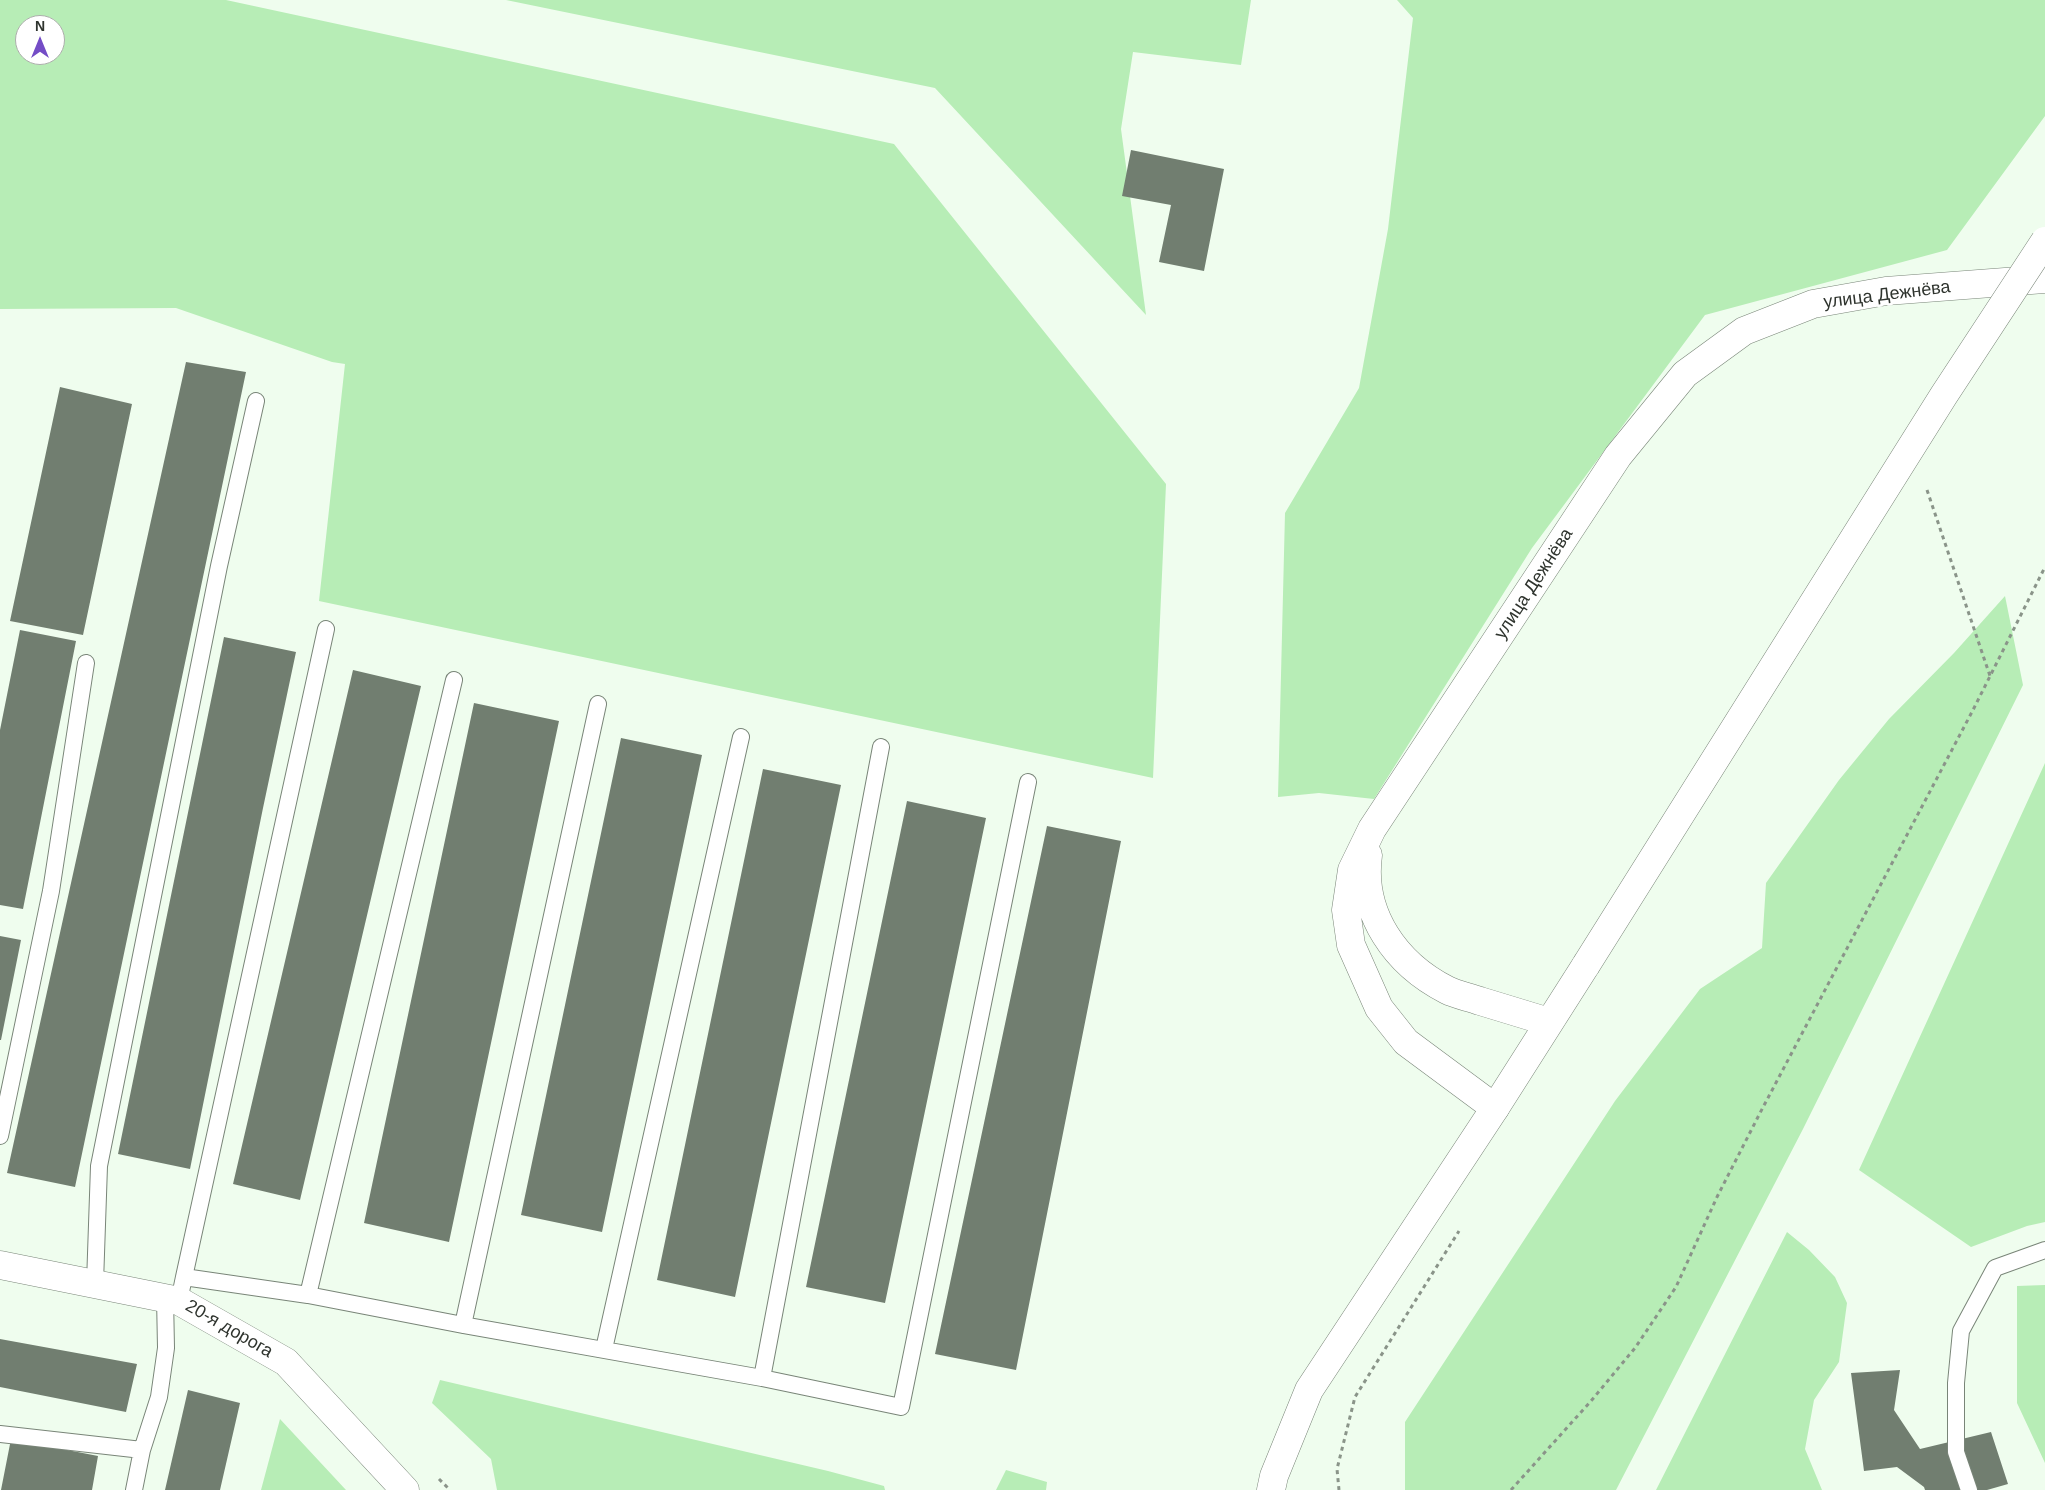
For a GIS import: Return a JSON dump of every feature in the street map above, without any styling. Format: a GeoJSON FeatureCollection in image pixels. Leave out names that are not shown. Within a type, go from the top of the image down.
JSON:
{"type":"FeatureCollection","features":[{"type":"Feature","properties":{"kind":"main road"},"geometry":{"type":"LineString","coordinates":[[1271,1490],[1274,1476],[1309,1390],[1495,1108],[1934,412],[2045,241]]}},
{"type":"Feature","properties":{"kind":"main road","name":"улица Дежнёва"},"geometry":{"type":"LineString","coordinates":[[1495,1108],[1406,1042],[1379,1008],[1350,944],[1346,910],[1352,870],[1372,829],[1618,456],[1685,374],[1744,331],[1813,304],[1886,291],[2045,280]]}},
{"type":"Feature","properties":{"kind":"main road"},"geometry":{"type":"LineString","coordinates":[[1372,829],[1366,871],[1369,899],[1384,934],[1412,967],[1448,991],[1549,1022]]}},
{"type":"Feature","properties":{"kind":"main road","name":"20-я дорога"},"geometry":{"type":"LineString","coordinates":[[0,1265],[96,1283],[176,1292],[286,1362],[405,1490]]}},
{"type":"Feature","properties":{"kind":"lane"},"geometry":{"type":"LineString","coordinates":[[96,1283],[99,1166],[217,575],[256,401]]}},
{"type":"Feature","properties":{"kind":"lane"},"geometry":{"type":"LineString","coordinates":[[134,1490],[142,1450],[159,1397],[176,1292],[326,629]]}},
{"type":"Feature","properties":{"kind":"lane"},"geometry":{"type":"LineString","coordinates":[[0,1136],[51,891],[86,663]]}},
{"type":"Feature","properties":{"kind":"lane"},"geometry":{"type":"LineString","coordinates":[[308,1295],[454,680]]}},
{"type":"Feature","properties":{"kind":"lane"},"geometry":{"type":"LineString","coordinates":[[463,1325],[598,704]]}},
{"type":"Feature","properties":{"kind":"lane"},"geometry":{"type":"LineString","coordinates":[[604,1349],[740,737]]}},
{"type":"Feature","properties":{"kind":"lane"},"geometry":{"type":"LineString","coordinates":[[762,1378],[881,747]]}},
{"type":"Feature","properties":{"kind":"lane"},"geometry":{"type":"LineString","coordinates":[[176,1292],[308,1295],[463,1325],[762,1378],[901,1407],[1028,782]]}},
{"type":"Feature","properties":{"kind":"lane"},"geometry":{"type":"LineString","coordinates":[[1969,1490],[1956,1452],[1956,1383],[1961,1332],[1995,1268],[2045,1250]]}},
{"type":"Feature","properties":{"kind":"lane"},"geometry":{"type":"LineString","coordinates":[[0,1434],[142,1450]]}},
{"type":"Feature","properties":{"kind":"path"},"geometry":{"type":"LineString","coordinates":[[1926,485],[1990,676]]}},
{"type":"Feature","properties":{"kind":"path"},"geometry":{"type":"LineString","coordinates":[[1511,1490],[1591,1401],[1635,1348],[1676,1287],[1717,1197],[1760,1113],[1990,676],[2045,567]]}},
{"type":"Feature","properties":{"kind":"path"},"geometry":{"type":"LineString","coordinates":[[1340,1490],[1337,1469],[1355,1397],[1460,1230]]}},
{"type":"Feature","properties":{"kind":"path"},"geometry":{"type":"LineString","coordinates":[[434,1473],[450,1490]]}},
{"type":"Feature","properties":{"kind":"green space"},"geometry":{"type":"Polygon","coordinates":[[[0,0],[226,0],[894,144],[1166,484],[1153,778],[319,601],[345,364],[332,362],[176,308],[0,309],[0,0]]]}},
{"type":"Feature","properties":{"kind":"green space"},"geometry":{"type":"Polygon","coordinates":[[[506,0],[1251,0],[1241,65],[1133,52],[1121,129],[1146,315],[935,88],[506,0]]]}},
{"type":"Feature","properties":{"kind":"green space"},"geometry":{"type":"Polygon","coordinates":[[[1397,0],[2045,0],[2045,116],[1947,250],[1705,315],[1532,548],[1374,799],[1319,793],[1278,797],[1285,513],[1359,388],[1388,229],[1413,18],[1397,0]]]}},
{"type":"Feature","properties":{"kind":"green space"},"geometry":{"type":"Polygon","coordinates":[[[2005,596],[2023,685],[1803,1129],[1616,1490],[1405,1490],[1405,1422],[1615,1101],[1700,989],[1762,948],[1766,883],[1839,780],[1889,719],[1954,653],[2005,596]]]}},
{"type":"Feature","properties":{"kind":"green space"},"geometry":{"type":"Polygon","coordinates":[[[2045,763],[2045,1222],[2027,1226],[1971,1247],[1859,1170],[2045,763]]]}},
{"type":"Feature","properties":{"kind":"green space"},"geometry":{"type":"Polygon","coordinates":[[[1787,1232],[1809,1250],[1835,1277],[1847,1303],[1839,1362],[1814,1400],[1805,1449],[1822,1490],[1656,1490],[1787,1232]]]}},
{"type":"Feature","properties":{"kind":"green space"},"geometry":{"type":"Polygon","coordinates":[[[2045,1285],[2045,1463],[2017,1403],[2017,1286],[2045,1285]]]}},
{"type":"Feature","properties":{"kind":"green space"},"geometry":{"type":"Polygon","coordinates":[[[440,1380],[828,1471],[884,1486],[885,1490],[497,1490],[491,1459],[432,1403],[440,1380]]]}},
{"type":"Feature","properties":{"kind":"green space"},"geometry":{"type":"Polygon","coordinates":[[[280,1419],[346,1490],[261,1490],[280,1419]]]}},
{"type":"Feature","properties":{"kind":"green space"},"geometry":{"type":"Polygon","coordinates":[[[1006,1470],[1047,1482],[1046,1490],[996,1490],[1006,1470]]]}},
{"type":"Feature","properties":{"kind":"building"},"geometry":{"type":"Polygon","coordinates":[[[1131,150],[1224,169],[1204,271],[1159,262],[1171,205],[1122,196],[1131,150]]]}},
{"type":"Feature","properties":{"kind":"building"},"geometry":{"type":"Polygon","coordinates":[[[186,362],[246,372],[75,1187],[7,1173],[186,362]]]}},
{"type":"Feature","properties":{"kind":"building"},"geometry":{"type":"Polygon","coordinates":[[[60,387],[132,404],[83,635],[10,621],[60,387]]]}},
{"type":"Feature","properties":{"kind":"building"},"geometry":{"type":"Polygon","coordinates":[[[20,630],[76,641],[23,909],[0,905],[0,730],[20,630]]]}},
{"type":"Feature","properties":{"kind":"building"},"geometry":{"type":"Polygon","coordinates":[[[224,637],[296,652],[190,1169],[118,1154],[224,637]]]}},
{"type":"Feature","properties":{"kind":"building"},"geometry":{"type":"Polygon","coordinates":[[[353,670],[421,686],[300,1200],[233,1184],[353,670]]]}},
{"type":"Feature","properties":{"kind":"building"},"geometry":{"type":"Polygon","coordinates":[[[474,703],[559,721],[449,1242],[364,1223],[474,703]]]}},
{"type":"Feature","properties":{"kind":"building"},"geometry":{"type":"Polygon","coordinates":[[[621,738],[702,755],[602,1232],[521,1215],[621,738]]]}},
{"type":"Feature","properties":{"kind":"building"},"geometry":{"type":"Polygon","coordinates":[[[763,769],[841,785],[735,1297],[657,1280],[763,769]]]}},
{"type":"Feature","properties":{"kind":"building"},"geometry":{"type":"Polygon","coordinates":[[[907,801],[986,818],[885,1303],[806,1287],[907,801]]]}},
{"type":"Feature","properties":{"kind":"building"},"geometry":{"type":"Polygon","coordinates":[[[1047,826],[1121,841],[1016,1370],[935,1354],[1047,826]]]}},
{"type":"Feature","properties":{"kind":"building"},"geometry":{"type":"Polygon","coordinates":[[[0,936],[21,940],[1,1040],[0,1040],[0,936]]]}},
{"type":"Feature","properties":{"kind":"building"},"geometry":{"type":"Polygon","coordinates":[[[0,1339],[137,1364],[126,1412],[0,1387],[0,1339]]]}},
{"type":"Feature","properties":{"kind":"building"},"geometry":{"type":"Polygon","coordinates":[[[1900,1370],[1894,1410],[1920,1449],[1991,1432],[2008,1484],[1987,1490],[1925,1490],[1924,1487],[1897,1467],[1864,1471],[1851,1373],[1900,1370]]]}},
{"type":"Feature","properties":{"kind":"building"},"geometry":{"type":"Polygon","coordinates":[[[188,1390],[240,1403],[220,1490],[165,1490],[188,1390]]]}},
{"type":"Feature","properties":{"kind":"building"},"geometry":{"type":"Polygon","coordinates":[[[11,1439],[98,1456],[92,1490],[1,1490],[11,1439]]]}}]}
